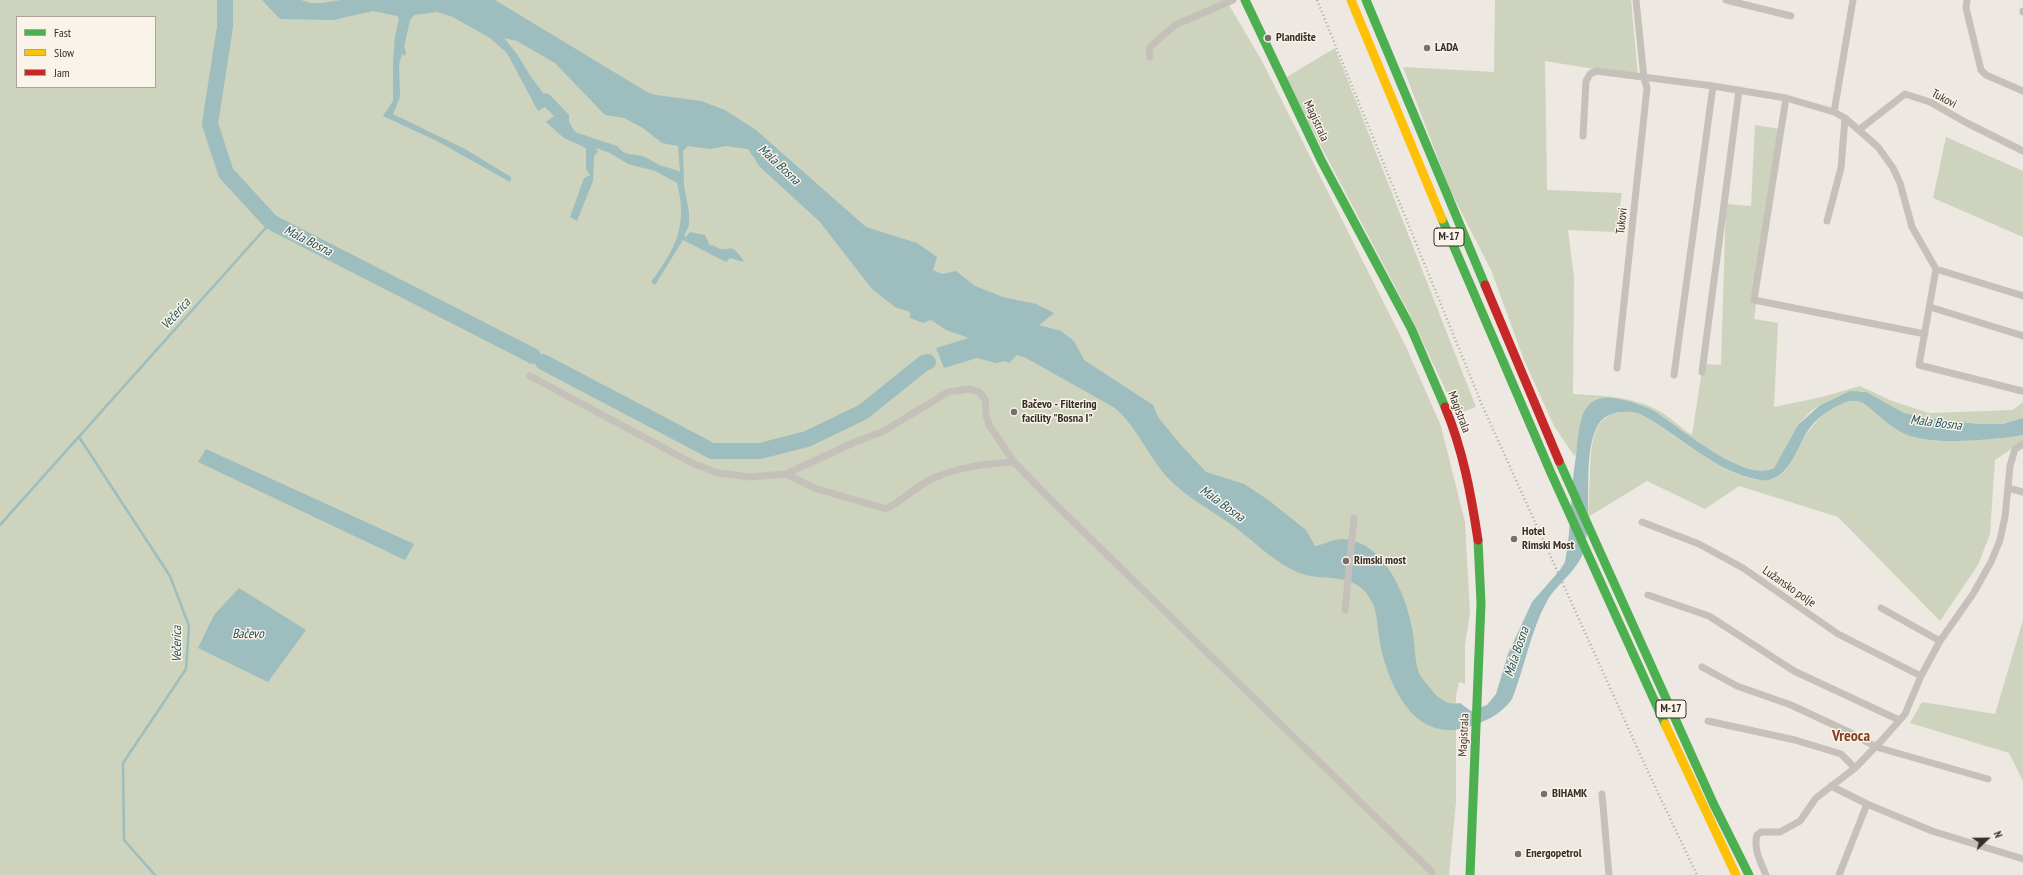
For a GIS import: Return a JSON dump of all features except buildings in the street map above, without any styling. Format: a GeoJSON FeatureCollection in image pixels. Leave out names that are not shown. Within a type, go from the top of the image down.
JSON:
{"type":"FeatureCollection","features":[{"type":"Feature","properties":{"kind":"main road","name":"Magistrala"},"geometry":{"type":"LineString","coordinates":[[1245,0],[1321,160],[1411,328],[1453,427],[1470,485],[1479,545],[1482,603],[1470,875]]}},
{"type":"Feature","properties":{"kind":"main road","name":"M-17"},"geometry":{"type":"LineString","coordinates":[[1351,0],[1456,252],[1551,473],[1696,792],[1736,875]]}},
{"type":"Feature","properties":{"kind":"main road","name":"M-17"},"geometry":{"type":"LineString","coordinates":[[1366,0],[1560,466],[1596,542],[1714,805],[1749,875]]}},
{"type":"Feature","properties":{"kind":"street"},"geometry":{"type":"LineString","coordinates":[[1150,57],[1149,48],[1175,25],[1233,0]]}},
{"type":"Feature","properties":{"kind":"street","name":"Tukovi"},"geometry":{"type":"LineString","coordinates":[[1617,368],[1647,88],[1644,78],[1636,0]]}},
{"type":"Feature","properties":{"kind":"street"},"geometry":{"type":"LineString","coordinates":[[1726,0],[1791,16]]}},
{"type":"Feature","properties":{"kind":"street"},"geometry":{"type":"LineString","coordinates":[[1834,112],[1853,0]]}},
{"type":"Feature","properties":{"kind":"street"},"geometry":{"type":"LineString","coordinates":[[1967,0],[1966,8],[1981,70],[1986,75],[2023,91]]}},
{"type":"Feature","properties":{"kind":"street"},"geometry":{"type":"LineString","coordinates":[[1583,136],[1586,81],[1590,74],[1596,71],[1713,86],[1786,98],[1834,112],[1845,118],[1860,129],[1878,147],[1893,168],[1900,183],[1912,227],[1936,269],[1919,365],[2022,391]]}},
{"type":"Feature","properties":{"kind":"street"},"geometry":{"type":"LineString","coordinates":[[1674,375],[1713,86]]}},
{"type":"Feature","properties":{"kind":"street"},"geometry":{"type":"LineString","coordinates":[[1702,372],[1739,90]]}},
{"type":"Feature","properties":{"kind":"street","name":"Tukovi"},"geometry":{"type":"LineString","coordinates":[[1860,129],[1905,94],[1930,102],[1965,122],[2023,151]]}},
{"type":"Feature","properties":{"kind":"street"},"geometry":{"type":"LineString","coordinates":[[1786,98],[1754,300],[1787,308],[1925,334]]}},
{"type":"Feature","properties":{"kind":"street"},"geometry":{"type":"LineString","coordinates":[[1827,221],[1841,168],[1845,118]]}},
{"type":"Feature","properties":{"kind":"street"},"geometry":{"type":"LineString","coordinates":[[1936,269],[2023,296]]}},
{"type":"Feature","properties":{"kind":"street"},"geometry":{"type":"LineString","coordinates":[[1930,307],[2023,336]]}},
{"type":"Feature","properties":{"kind":"street"},"geometry":{"type":"LineString","coordinates":[[530,376],[692,463],[718,473],[750,477],[786,474],[855,442],[884,431],[948,392],[970,389],[979,392],[985,399],[986,415],[989,424],[1014,462],[1050,499],[1432,872]]}},
{"type":"Feature","properties":{"kind":"street"},"geometry":{"type":"LineString","coordinates":[[1766,875],[1758,857],[1756,846],[1757,835],[1761,832],[1780,832],[1800,821],[1816,798],[1855,768],[1905,714],[1921,676],[1940,641],[1973,594],[1991,562],[2000,540],[2010,466],[2014,449],[2023,444]]}},
{"type":"Feature","properties":{"kind":"street"},"geometry":{"type":"LineString","coordinates":[[786,474],[817,489],[886,509],[899,502],[930,480],[989,463],[1014,462]]}},
{"type":"Feature","properties":{"kind":"street"},"geometry":{"type":"LineString","coordinates":[[2008,488],[2023,492]]}},
{"type":"Feature","properties":{"kind":"street"},"geometry":{"type":"LineString","coordinates":[[1345,610],[1354,518]]}},
{"type":"Feature","properties":{"kind":"street","name":"Lužansko polje"},"geometry":{"type":"LineString","coordinates":[[1642,522],[1699,544],[1737,564],[1838,634],[1921,676]]}},
{"type":"Feature","properties":{"kind":"street"},"geometry":{"type":"LineString","coordinates":[[1648,595],[1709,616],[1794,671],[1900,720]]}},
{"type":"Feature","properties":{"kind":"street"},"geometry":{"type":"LineString","coordinates":[[1881,608],[1940,641]]}},
{"type":"Feature","properties":{"kind":"street"},"geometry":{"type":"LineString","coordinates":[[1702,667],[1737,686],[1791,705],[1849,732],[1876,747],[1988,779]]}},
{"type":"Feature","properties":{"kind":"street"},"geometry":{"type":"LineString","coordinates":[[1708,721],[1795,740],[1841,754],[1855,768]]}},
{"type":"Feature","properties":{"kind":"street"},"geometry":{"type":"LineString","coordinates":[[1831,786],[1867,804],[1932,831],[2023,859]]}},
{"type":"Feature","properties":{"kind":"street"},"geometry":{"type":"LineString","coordinates":[[1602,794],[1609,875]]}},
{"type":"Feature","properties":{"kind":"street"},"geometry":{"type":"LineString","coordinates":[[1839,875],[1867,804]]}},
{"type":"Feature","properties":{"kind":"green space"},"geometry":{"type":"Polygon","coordinates":[[[0,0],[1226,0],[1262,61],[1407,349],[1441,426],[1465,522],[1470,613],[1465,645],[1465,684],[1459,682],[1456,696],[1456,802],[1449,875],[0,875],[0,0]]]}},
{"type":"Feature","properties":{"kind":"green space"},"geometry":{"type":"Polygon","coordinates":[[[1495,0],[1631,0],[1638,76],[1545,61],[1547,190],[1622,193],[1616,232],[1568,230],[1574,277],[1573,394],[1596,395],[1640,403],[1661,412],[1692,435],[1703,364],[1721,365],[1726,204],[1751,206],[1755,125],[1780,129],[1754,319],[1778,323],[1774,407],[1822,397],[1860,386],[1892,401],[1929,413],[2013,410],[2023,402],[2023,418],[2003,424],[1978,424],[1924,417],[1904,413],[1862,391],[1819,406],[1811,411],[1798,425],[1774,468],[1759,471],[1743,467],[1724,458],[1668,420],[1637,403],[1633,403],[1584,413],[1575,457],[1554,426],[1524,360],[1491,270],[1450,190],[1403,67],[1494,72],[1495,0]]]}},
{"type":"Feature","properties":{"kind":"green space"},"geometry":{"type":"Polygon","coordinates":[[[1335,48],[1476,407],[1457,414],[1410,315],[1285,78],[1335,48]]]}},
{"type":"Feature","properties":{"kind":"green space"},"geometry":{"type":"Polygon","coordinates":[[[1946,137],[2023,171],[2023,237],[1933,198],[1946,137]]]}},
{"type":"Feature","properties":{"kind":"green space"},"geometry":{"type":"Polygon","coordinates":[[[1857,400],[1863,403],[1894,428],[1916,438],[1963,441],[1997,439],[2023,435],[2023,441],[1995,460],[1990,534],[1978,565],[1940,621],[1838,517],[1739,486],[1705,509],[1647,481],[1588,517],[1591,461],[1594,438],[1603,420],[1612,414],[1623,412],[1638,413],[1718,465],[1751,479],[1769,480],[1774,479],[1785,471],[1808,432],[1821,417],[1837,405],[1857,400]]]}},
{"type":"Feature","properties":{"kind":"green space"},"geometry":{"type":"Polygon","coordinates":[[[2023,620],[2023,781],[2009,753],[1910,723],[1922,702],[1995,714],[2023,620]]]}},
{"type":"Feature","properties":{"kind":"water"},"geometry":{"type":"Polygon","coordinates":[[[262,0],[301,0],[310,3],[322,3],[341,0],[495,0],[647,92],[656,95],[701,101],[725,110],[756,130],[866,227],[917,243],[937,257],[933,270],[942,274],[956,271],[975,286],[1003,297],[1036,304],[1054,313],[1039,325],[1061,331],[1074,341],[1084,360],[1153,405],[1158,417],[1206,472],[1244,484],[1267,499],[1306,530],[1315,546],[1341,539],[1356,541],[1369,548],[1390,570],[1398,584],[1409,614],[1414,638],[1416,660],[1420,675],[1440,699],[1454,704],[1460,703],[1471,711],[1487,705],[1496,694],[1508,654],[1532,602],[1560,570],[1565,562],[1569,536],[1578,439],[1582,416],[1586,408],[1596,400],[1612,398],[1642,405],[1664,417],[1694,439],[1729,461],[1746,468],[1761,471],[1774,468],[1798,425],[1819,406],[1850,391],[1866,392],[1904,413],[1924,417],[1978,424],[2003,424],[2023,418],[2023,435],[1997,439],[1963,441],[1916,438],[1894,428],[1863,403],[1849,401],[1831,409],[1815,422],[1804,437],[1785,470],[1770,480],[1760,480],[1743,476],[1712,461],[1653,421],[1638,413],[1620,412],[1608,416],[1599,423],[1596,429],[1589,456],[1588,520],[1584,550],[1577,564],[1556,588],[1541,613],[1512,699],[1503,710],[1478,724],[1464,728],[1447,730],[1432,727],[1419,719],[1408,708],[1398,694],[1385,663],[1374,606],[1367,593],[1358,585],[1348,581],[1315,577],[1304,574],[1293,570],[1277,560],[1224,519],[1175,485],[1154,460],[1130,424],[1115,408],[1026,358],[1017,355],[1009,363],[1005,361],[996,363],[977,358],[944,368],[936,348],[969,338],[946,330],[931,320],[923,323],[910,318],[910,312],[895,307],[872,289],[820,222],[760,167],[748,149],[726,146],[710,149],[688,146],[683,151],[684,186],[689,212],[689,225],[685,238],[690,232],[705,235],[710,246],[713,245],[722,249],[735,250],[744,262],[730,258],[726,262],[683,240],[655,285],[651,282],[660,270],[678,236],[681,211],[677,183],[655,171],[628,164],[610,153],[596,148],[598,152],[594,156],[593,181],[577,221],[570,217],[584,178],[590,175],[586,169],[586,148],[564,138],[546,122],[554,116],[545,107],[538,111],[507,53],[490,38],[453,17],[437,12],[414,15],[410,20],[404,47],[406,51],[405,56],[402,54],[399,64],[400,97],[393,114],[465,149],[511,177],[510,182],[437,141],[383,116],[393,101],[393,62],[395,36],[399,19],[397,16],[373,11],[333,20],[280,19],[262,0]],[[504,38],[517,54],[543,93],[549,94],[569,115],[569,122],[575,132],[617,146],[623,152],[642,156],[659,165],[680,172],[678,146],[662,143],[643,128],[624,118],[605,115],[555,63],[517,41],[504,38]]]}},
{"type":"Feature","properties":{"kind":"water"},"geometry":{"type":"Polygon","coordinates":[[[206,449],[414,544],[405,560],[198,462],[206,449]]]}},
{"type":"Feature","properties":{"kind":"water","name":"Bačevo"},"geometry":{"type":"Polygon","coordinates":[[[239,588],[306,630],[268,682],[198,648],[214,615],[239,588]]]}},
{"type":"Feature","properties":{"kind":"waterway","name":"Mala Bosna"},"geometry":{"type":"LineString","coordinates":[[225,0],[225,27]]}},
{"type":"Feature","properties":{"kind":"waterway","name":"Mala Bosna"},"geometry":{"type":"LineString","coordinates":[[224,33],[210,124],[226,173],[271,222],[533,356]]}},
{"type":"Feature","properties":{"kind":"waterway","name":"Večerica"},"geometry":{"type":"LineString","coordinates":[[0,525],[271,222]]}},
{"type":"Feature","properties":{"kind":"waterway","name":"Mala Bosna"},"geometry":{"type":"LineString","coordinates":[[543,362],[712,451],[760,451],[807,439],[863,412],[924,363],[928,362]]}},
{"type":"Feature","properties":{"kind":"waterway","name":"Večerica"},"geometry":{"type":"LineString","coordinates":[[79,437],[170,576],[189,626],[186,669],[123,763],[124,840],[155,875]]}},
{"type":"Feature","properties":{"kind":"railway"},"geometry":{"type":"LineString","coordinates":[[1317,0],[1482,405],[1650,776],[1697,875]]}},
{"type":"Feature","properties":{"kind":"traffic: fast"},"geometry":{"type":"LineString","coordinates":[[1245,0],[1321,160],[1411,328],[1445,407]]}},
{"type":"Feature","properties":{"kind":"traffic: fast"},"geometry":{"type":"LineString","coordinates":[[1366,0],[1485,285]]}},
{"type":"Feature","properties":{"kind":"traffic: fast"},"geometry":{"type":"LineString","coordinates":[[1442,219],[1551,473],[1665,724]]}},
{"type":"Feature","properties":{"kind":"traffic: fast"},"geometry":{"type":"LineString","coordinates":[[1559,461],[1714,805],[1749,875]]}},
{"type":"Feature","properties":{"kind":"traffic: fast"},"geometry":{"type":"LineString","coordinates":[[1470,875],[1481,603],[1478,540]]}},
{"type":"Feature","properties":{"kind":"traffic: slow"},"geometry":{"type":"LineString","coordinates":[[1351,0],[1442,219]]}},
{"type":"Feature","properties":{"kind":"traffic: slow"},"geometry":{"type":"LineString","coordinates":[[1665,724],[1736,875]]}},
{"type":"Feature","properties":{"kind":"traffic: jam"},"geometry":{"type":"LineString","coordinates":[[1485,285],[1559,461]]}},
{"type":"Feature","properties":{"kind":"traffic: jam"},"geometry":{"type":"LineString","coordinates":[[1445,407],[1457,439],[1466,472],[1478,540]]}},
{"type":"Feature","properties":{"kind":"place","name":"Plandište"},"geometry":{"type":"Point","coordinates":[1268,38]}},
{"type":"Feature","properties":{"kind":"place","name":"LADA"},"geometry":{"type":"Point","coordinates":[1427,48]}},
{"type":"Feature","properties":{"kind":"place","name":"Bačevo - Filtering facility \"Bosna I\""},"geometry":{"type":"Point","coordinates":[1014,412]}},
{"type":"Feature","properties":{"kind":"place","name":"Hotel Rimski Most"},"geometry":{"type":"Point","coordinates":[1514,539]}},
{"type":"Feature","properties":{"kind":"place","name":"Rimski most"},"geometry":{"type":"Point","coordinates":[1346,561]}},
{"type":"Feature","properties":{"kind":"place","name":"BIHAMK"},"geometry":{"type":"Point","coordinates":[1544,794]}},
{"type":"Feature","properties":{"kind":"place","name":"Energopetrol"},"geometry":{"type":"Point","coordinates":[1518,854]}},
{"type":"Feature","properties":{"kind":"district","name":"Vreoca"},"geometry":{"type":"Point","coordinates":[1851,736]}}]}
